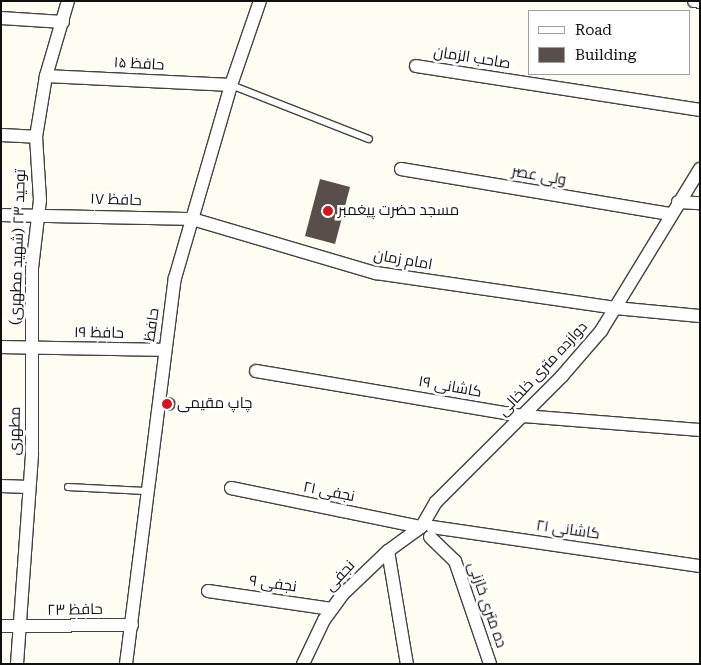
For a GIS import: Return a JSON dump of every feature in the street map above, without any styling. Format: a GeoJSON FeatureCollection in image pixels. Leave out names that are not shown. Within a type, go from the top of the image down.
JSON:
{"type":"FeatureCollection","features":[{"type":"Feature","properties":{"kind":"street","name":"توحید ۲۳ (شهید مطهری)"},"geometry":{"type":"LineString","coordinates":[[32,348],[32,268],[38,212],[36,138],[46,76],[68,1]]}},
{"type":"Feature","properties":{"kind":"street","name":"حافظ"},"geometry":{"type":"LineString","coordinates":[[126,664],[146,491],[175,278],[231,84],[260,1]]}},
{"type":"Feature","properties":{"kind":"street"},"geometry":{"type":"LineString","coordinates":[[694,1],[700,2]]}},
{"type":"Feature","properties":{"kind":"street"},"geometry":{"type":"LineString","coordinates":[[1,18],[62,22]]}},
{"type":"Feature","properties":{"kind":"street","name":"صاحب الزمان"},"geometry":{"type":"LineString","coordinates":[[416,66],[700,110]]}},
{"type":"Feature","properties":{"kind":"street","name":"حافظ ۱۵"},"geometry":{"type":"LineString","coordinates":[[46,76],[231,84]]}},
{"type":"Feature","properties":{"kind":"street"},"geometry":{"type":"LineString","coordinates":[[1,135],[36,138]]}},
{"type":"Feature","properties":{"kind":"street","name":"ولی عصر"},"geometry":{"type":"LineString","coordinates":[[401,169],[671,214]]}},
{"type":"Feature","properties":{"kind":"street","name":"دوازده متری خلخالی"},"geometry":{"type":"LineString","coordinates":[[425,529],[436,502],[568,370],[615,308],[678,202],[700,169]]}},
{"type":"Feature","properties":{"kind":"street"},"geometry":{"type":"LineString","coordinates":[[678,202],[700,203]]}},
{"type":"Feature","properties":{"kind":"street","name":"حافظ ۱۷"},"geometry":{"type":"LineString","coordinates":[[1,214],[38,212],[192,219]]}},
{"type":"Feature","properties":{"kind":"street","name":"امام زمان"},"geometry":{"type":"LineString","coordinates":[[192,219],[376,273],[615,308],[700,316]]}},
{"type":"Feature","properties":{"kind":"street","name":"حافظ ۱۹"},"geometry":{"type":"LineString","coordinates":[[1,347],[165,350]]}},
{"type":"Feature","properties":{"kind":"street","name":"مطهری"},"geometry":{"type":"LineString","coordinates":[[17,664],[29,487],[32,348]]}},
{"type":"Feature","properties":{"kind":"street","name":"کاشانی ۱۹"},"geometry":{"type":"LineString","coordinates":[[256,371],[523,416],[700,430]]}},
{"type":"Feature","properties":{"kind":"street"},"geometry":{"type":"LineString","coordinates":[[1,486],[29,487]]}},
{"type":"Feature","properties":{"kind":"street","name":"نجفی ۲۱"},"geometry":{"type":"LineString","coordinates":[[230,488],[425,529]]}},
{"type":"Feature","properties":{"kind":"street","name":"نجفی"},"geometry":{"type":"LineString","coordinates":[[303,664],[332,609],[388,550],[425,529]]}},
{"type":"Feature","properties":{"kind":"street","name":"کاشانی ۲۱"},"geometry":{"type":"LineString","coordinates":[[425,529],[700,566]]}},
{"type":"Feature","properties":{"kind":"street","name":"ده متری خازنی"},"geometry":{"type":"LineString","coordinates":[[425,529],[455,561],[490,664]]}},
{"type":"Feature","properties":{"kind":"street"},"geometry":{"type":"LineString","coordinates":[[388,550],[407,664]]}},
{"type":"Feature","properties":{"kind":"street","name":"نجفی ۹"},"geometry":{"type":"LineString","coordinates":[[208,591],[332,609]]}},
{"type":"Feature","properties":{"kind":"street","name":"حافظ ۲۳"},"geometry":{"type":"LineString","coordinates":[[1,626],[132,625]]}},
{"type":"Feature","properties":{"kind":"lane"},"geometry":{"type":"LineString","coordinates":[[231,84],[370,138]]}},
{"type":"Feature","properties":{"kind":"lane"},"geometry":{"type":"LineString","coordinates":[[68,487],[146,491]]}},
{"type":"Feature","properties":{"kind":"building","name":"مسجد حضرت پیغمبر"},"geometry":{"type":"Polygon","coordinates":[[[320,179],[350,187],[335,244],[305,236],[320,179]]]}},
{"type":"Feature","properties":{"kind":"building","name":"چاپ مقیمی"},"geometry":{"type":"Polygon","coordinates":[[[166,397],[172,397],[176,404],[172,411],[166,411],[162,407],[162,401],[166,397]]]}},
{"type":"Feature","properties":{"kind":"place","name":"مسجد حضرت پیغمبر"},"geometry":{"type":"Point","coordinates":[328,211]}},
{"type":"Feature","properties":{"kind":"place","name":"چاپ مقیمی"},"geometry":{"type":"Point","coordinates":[167,404]}}]}
